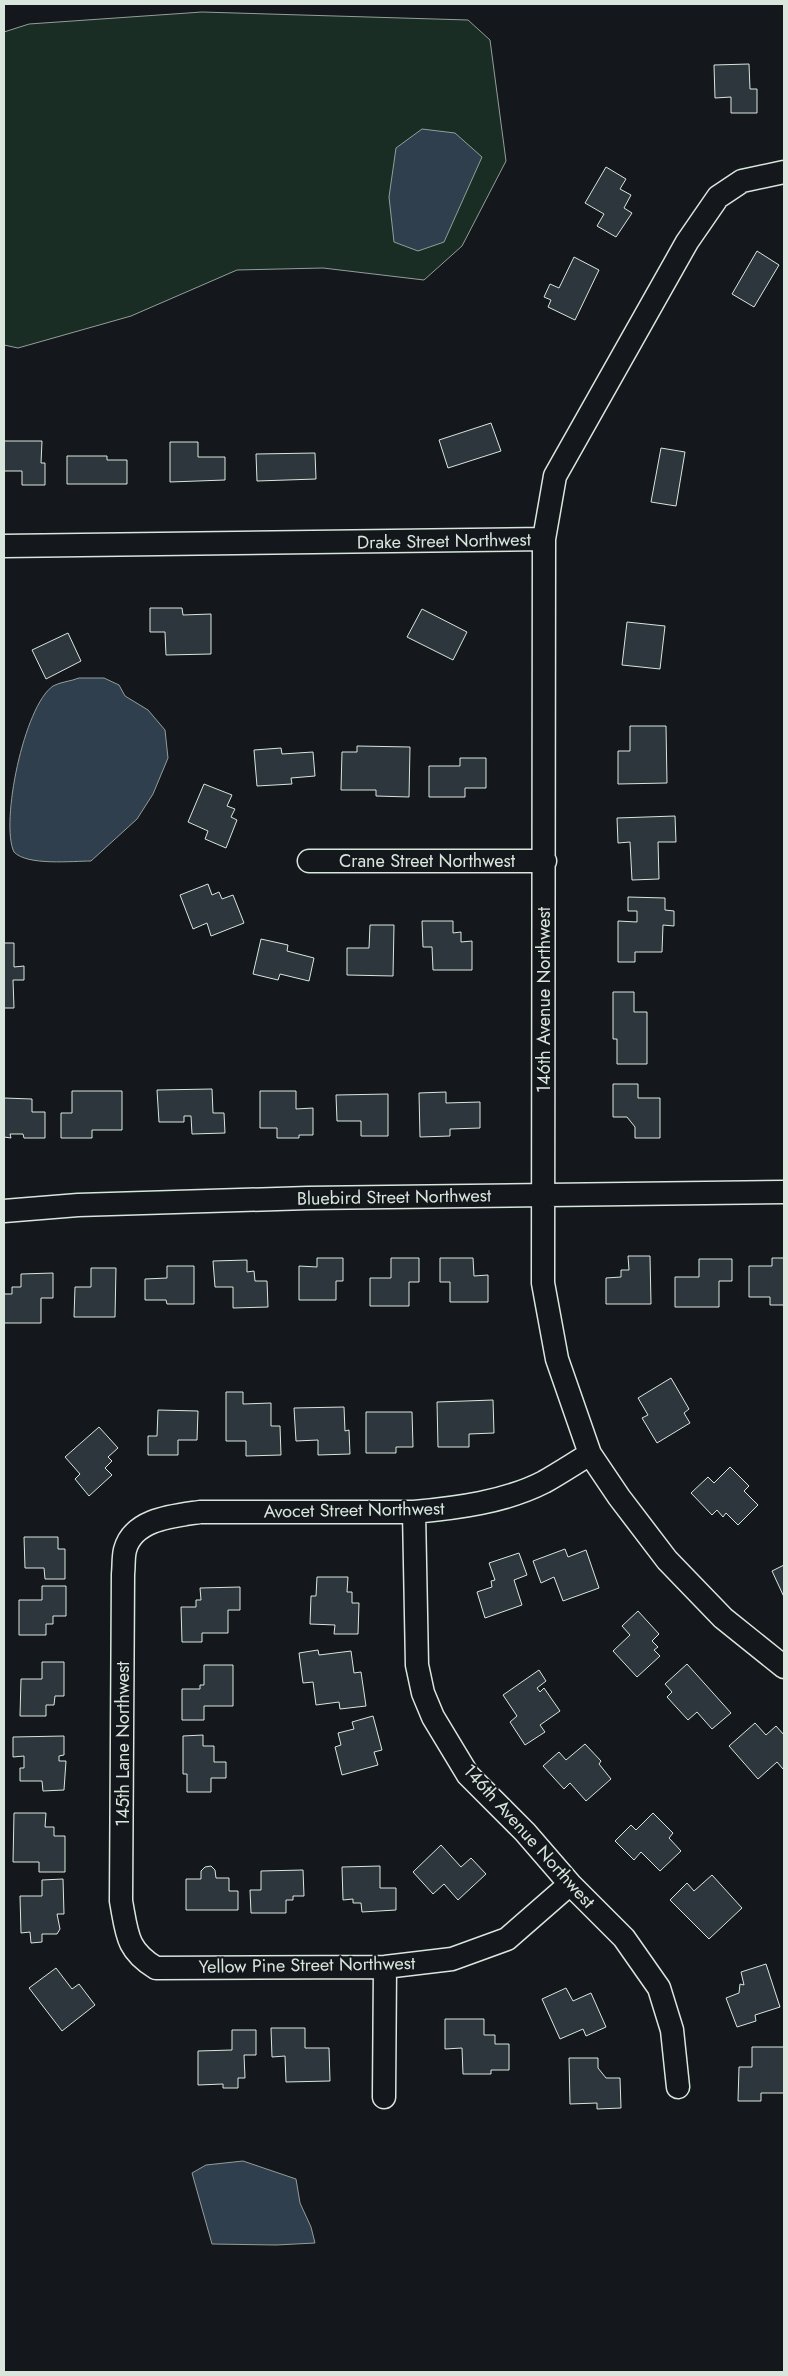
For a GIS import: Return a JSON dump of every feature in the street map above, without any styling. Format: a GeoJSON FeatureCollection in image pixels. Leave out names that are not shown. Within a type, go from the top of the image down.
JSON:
{"type":"FeatureCollection","features":[{"type":"Feature","properties":{"kind":"street","name":"Drake Street Northwest"},"geometry":{"type":"LineString","coordinates":[[4,546],[544,539],[555,476],[687,242],[718,197],[742,181],[784,172]]}},
{"type":"Feature","properties":{"kind":"street","name":"146th Avenue Northwest"},"geometry":{"type":"LineString","coordinates":[[544,539],[543,1283],[557,1359],[590,1454],[619,1497],[667,1560],[723,1618],[784,1666]]}},
{"type":"Feature","properties":{"kind":"street","name":"Crane Street Northwest"},"geometry":{"type":"LineString","coordinates":[[309,861],[545,861]]}},
{"type":"Feature","properties":{"kind":"street","name":"Bluebird Street Northwest"},"geometry":{"type":"LineString","coordinates":[[4,1212],[78,1205],[308,1198],[784,1192]]}},
{"type":"Feature","properties":{"kind":"street","name":"Avocet Street Northwest"},"geometry":{"type":"LineString","coordinates":[[138,1528],[167,1517],[200,1512],[414,1512],[442,1510],[502,1498],[543,1482],[590,1454]]}},
{"type":"Feature","properties":{"kind":"street","name":"146th Avenue Northwest"},"geometry":{"type":"LineString","coordinates":[[414,1512],[417,1665],[424,1693],[433,1716],[468,1775],[525,1832],[570,1884],[624,1938],[659,1988],[672,2030],[678,2087]]}},
{"type":"Feature","properties":{"kind":"street","name":"145th Lane Northwest"},"geometry":{"type":"LineString","coordinates":[[138,1528],[125,1549],[123,1574],[121,1901],[128,1942],[141,1959]]}},
{"type":"Feature","properties":{"kind":"street","name":"Yellow Pine Street Northwest"},"geometry":{"type":"LineString","coordinates":[[141,1959],[156,1968],[385,1967],[452,1959],[507,1939],[570,1884]]}},
{"type":"Feature","properties":{"kind":"street"},"geometry":{"type":"LineString","coordinates":[[384,2097],[385,1967]]}},
{"type":"Feature","properties":{"kind":"green space"},"geometry":{"type":"Polygon","coordinates":[[[202,12],[468,20],[490,40],[506,161],[462,246],[424,280],[323,268],[237,270],[131,316],[18,348],[4,345],[4,32],[29,24],[202,12]]]}},
{"type":"Feature","properties":{"kind":"water"},"geometry":{"type":"Polygon","coordinates":[[[422,129],[455,133],[482,157],[444,242],[418,251],[394,242],[389,197],[396,148],[422,129]]]}},
{"type":"Feature","properties":{"kind":"water"},"geometry":{"type":"Polygon","coordinates":[[[79,678],[104,678],[119,685],[125,696],[148,710],[165,730],[168,758],[153,794],[137,819],[91,861],[51,862],[29,859],[14,852],[10,837],[13,792],[24,740],[42,698],[53,686],[79,678]]]}},
{"type":"Feature","properties":{"kind":"water"},"geometry":{"type":"Polygon","coordinates":[[[243,2161],[296,2179],[300,2203],[311,2227],[315,2243],[276,2245],[212,2244],[192,2173],[206,2165],[243,2161]]]}},
{"type":"Feature","properties":{"kind":"building"},"geometry":{"type":"Polygon","coordinates":[[[749,64],[750,89],[757,89],[757,113],[731,113],[731,97],[715,98],[714,65],[749,64]]]}},
{"type":"Feature","properties":{"kind":"building"},"geometry":{"type":"Polygon","coordinates":[[[606,167],[626,179],[620,189],[631,195],[624,208],[632,213],[616,237],[597,226],[604,214],[585,203],[606,167]]]}},
{"type":"Feature","properties":{"kind":"building"},"geometry":{"type":"Polygon","coordinates":[[[757,251],[779,265],[754,307],[732,294],[757,251]]]}},
{"type":"Feature","properties":{"kind":"building"},"geometry":{"type":"Polygon","coordinates":[[[574,257],[599,270],[575,320],[548,307],[551,300],[544,297],[550,284],[559,288],[574,257]]]}},
{"type":"Feature","properties":{"kind":"building"},"geometry":{"type":"Polygon","coordinates":[[[491,423],[501,451],[448,468],[439,440],[491,423]]]}},
{"type":"Feature","properties":{"kind":"building"},"geometry":{"type":"Polygon","coordinates":[[[4,441],[42,441],[41,463],[45,463],[45,485],[22,485],[22,471],[4,471],[4,441]]]}},
{"type":"Feature","properties":{"kind":"building"},"geometry":{"type":"Polygon","coordinates":[[[170,442],[198,442],[198,457],[225,457],[225,480],[170,482],[170,442]]]}},
{"type":"Feature","properties":{"kind":"building"},"geometry":{"type":"Polygon","coordinates":[[[661,448],[685,452],[676,506],[651,502],[661,448]]]}},
{"type":"Feature","properties":{"kind":"building"},"geometry":{"type":"Polygon","coordinates":[[[315,453],[316,479],[257,481],[256,454],[315,453]]]}},
{"type":"Feature","properties":{"kind":"building"},"geometry":{"type":"Polygon","coordinates":[[[67,456],[107,456],[107,460],[127,460],[127,484],[67,484],[67,456]]]}},
{"type":"Feature","properties":{"kind":"building"},"geometry":{"type":"Polygon","coordinates":[[[150,608],[182,608],[183,615],[211,614],[211,654],[166,655],[165,632],[150,632],[150,608]]]}},
{"type":"Feature","properties":{"kind":"building"},"geometry":{"type":"Polygon","coordinates":[[[422,609],[467,632],[453,660],[407,637],[422,609]]]}},
{"type":"Feature","properties":{"kind":"building"},"geometry":{"type":"Polygon","coordinates":[[[627,622],[665,626],[660,669],[622,665],[627,622]]]}},
{"type":"Feature","properties":{"kind":"building"},"geometry":{"type":"Polygon","coordinates":[[[68,633],[81,661],[46,679],[32,650],[68,633]]]}},
{"type":"Feature","properties":{"kind":"building"},"geometry":{"type":"Polygon","coordinates":[[[630,726],[666,726],[667,783],[618,784],[618,751],[630,751],[630,726]]]}},
{"type":"Feature","properties":{"kind":"building"},"geometry":{"type":"Polygon","coordinates":[[[357,746],[410,747],[409,797],[376,796],[376,790],[341,790],[342,752],[357,752],[357,746]]]}},
{"type":"Feature","properties":{"kind":"building"},"geometry":{"type":"Polygon","coordinates":[[[281,748],[282,754],[313,752],[315,776],[291,778],[292,784],[257,786],[254,750],[281,748]]]}},
{"type":"Feature","properties":{"kind":"building"},"geometry":{"type":"Polygon","coordinates":[[[460,758],[486,758],[486,788],[465,788],[465,797],[429,797],[429,766],[460,766],[460,758]]]}},
{"type":"Feature","properties":{"kind":"building"},"geometry":{"type":"Polygon","coordinates":[[[204,784],[232,795],[227,806],[235,809],[231,817],[237,820],[226,848],[205,839],[208,831],[188,822],[204,784]]]}},
{"type":"Feature","properties":{"kind":"building"},"geometry":{"type":"Polygon","coordinates":[[[675,816],[676,842],[658,842],[659,879],[632,880],[630,842],[618,843],[617,818],[675,816]]]}},
{"type":"Feature","properties":{"kind":"building"},"geometry":{"type":"Polygon","coordinates":[[[208,884],[212,895],[219,892],[222,899],[233,895],[244,923],[211,936],[207,923],[193,929],[180,895],[208,884]]]}},
{"type":"Feature","properties":{"kind":"building"},"geometry":{"type":"Polygon","coordinates":[[[628,897],[665,898],[665,910],[674,911],[674,926],[663,925],[662,952],[635,952],[635,962],[618,962],[618,921],[637,922],[637,911],[628,911],[628,897]]]}},
{"type":"Feature","properties":{"kind":"building"},"geometry":{"type":"Polygon","coordinates":[[[422,921],[453,921],[453,933],[461,932],[461,942],[472,941],[472,970],[433,970],[432,947],[423,947],[422,921]]]}},
{"type":"Feature","properties":{"kind":"building"},"geometry":{"type":"Polygon","coordinates":[[[370,925],[394,925],[393,976],[347,975],[347,948],[369,948],[370,925]]]}},
{"type":"Feature","properties":{"kind":"building"},"geometry":{"type":"Polygon","coordinates":[[[261,939],[288,945],[287,951],[314,958],[309,981],[280,974],[278,980],[253,974],[261,939]]]}},
{"type":"Feature","properties":{"kind":"building"},"geometry":{"type":"Polygon","coordinates":[[[4,943],[14,943],[14,967],[24,966],[24,980],[13,980],[14,1008],[4,1008],[4,943]]]}},
{"type":"Feature","properties":{"kind":"building"},"geometry":{"type":"Polygon","coordinates":[[[613,992],[634,992],[634,1012],[647,1012],[647,1064],[617,1064],[617,1039],[613,1039],[613,992]]]}},
{"type":"Feature","properties":{"kind":"building"},"geometry":{"type":"Polygon","coordinates":[[[613,1084],[638,1084],[638,1098],[660,1098],[660,1138],[635,1138],[635,1127],[627,1117],[613,1117],[613,1084]]]}},
{"type":"Feature","properties":{"kind":"building"},"geometry":{"type":"Polygon","coordinates":[[[212,1089],[213,1113],[224,1113],[225,1133],[192,1134],[191,1116],[184,1116],[184,1122],[159,1122],[157,1090],[212,1089]]]}},
{"type":"Feature","properties":{"kind":"building"},"geometry":{"type":"Polygon","coordinates":[[[72,1091],[122,1091],[122,1130],[92,1130],[92,1138],[61,1138],[61,1113],[72,1113],[72,1091]]]}},
{"type":"Feature","properties":{"kind":"building"},"geometry":{"type":"Polygon","coordinates":[[[260,1091],[296,1091],[296,1109],[313,1108],[313,1135],[299,1135],[299,1138],[277,1138],[277,1128],[260,1128],[260,1091]]]}},
{"type":"Feature","properties":{"kind":"building"},"geometry":{"type":"Polygon","coordinates":[[[446,1092],[446,1103],[480,1102],[480,1128],[450,1129],[450,1136],[420,1137],[419,1093],[446,1092]]]}},
{"type":"Feature","properties":{"kind":"building"},"geometry":{"type":"Polygon","coordinates":[[[388,1094],[388,1136],[361,1136],[361,1121],[337,1121],[336,1095],[388,1094]]]}},
{"type":"Feature","properties":{"kind":"building"},"geometry":{"type":"Polygon","coordinates":[[[4,1098],[32,1099],[32,1112],[45,1112],[45,1138],[24,1138],[23,1134],[10,1134],[11,1138],[4,1137],[4,1098]]]}},
{"type":"Feature","properties":{"kind":"building"},"geometry":{"type":"Polygon","coordinates":[[[628,1256],[650,1256],[651,1304],[606,1304],[606,1278],[621,1277],[621,1270],[629,1270],[628,1256]]]}},
{"type":"Feature","properties":{"kind":"building"},"geometry":{"type":"Polygon","coordinates":[[[317,1258],[343,1258],[343,1281],[336,1281],[336,1300],[299,1300],[299,1266],[317,1267],[317,1258]]]}},
{"type":"Feature","properties":{"kind":"building"},"geometry":{"type":"Polygon","coordinates":[[[391,1258],[419,1258],[419,1282],[409,1282],[409,1306],[370,1306],[370,1278],[391,1278],[391,1258]]]}},
{"type":"Feature","properties":{"kind":"building"},"geometry":{"type":"Polygon","coordinates":[[[440,1258],[473,1258],[474,1276],[488,1275],[488,1302],[450,1302],[450,1282],[440,1282],[440,1258]]]}},
{"type":"Feature","properties":{"kind":"building"},"geometry":{"type":"Polygon","coordinates":[[[772,1258],[784,1258],[784,1305],[770,1305],[770,1297],[749,1297],[749,1266],[772,1266],[772,1258]]]}},
{"type":"Feature","properties":{"kind":"building"},"geometry":{"type":"Polygon","coordinates":[[[699,1259],[732,1259],[732,1281],[719,1281],[719,1307],[675,1307],[675,1277],[699,1277],[699,1259]]]}},
{"type":"Feature","properties":{"kind":"building"},"geometry":{"type":"Polygon","coordinates":[[[247,1260],[247,1272],[254,1271],[255,1281],[267,1281],[268,1307],[233,1308],[233,1287],[215,1287],[213,1261],[247,1260]]]}},
{"type":"Feature","properties":{"kind":"building"},"geometry":{"type":"Polygon","coordinates":[[[167,1266],[194,1266],[194,1304],[167,1304],[166,1300],[145,1300],[145,1279],[167,1278],[167,1266]]]}},
{"type":"Feature","properties":{"kind":"building"},"geometry":{"type":"Polygon","coordinates":[[[91,1268],[116,1268],[115,1317],[74,1317],[75,1287],[91,1287],[91,1268]]]}},
{"type":"Feature","properties":{"kind":"building"},"geometry":{"type":"Polygon","coordinates":[[[53,1273],[53,1298],[41,1298],[41,1323],[4,1323],[4,1294],[12,1294],[12,1287],[21,1287],[21,1274],[53,1273]]]}},
{"type":"Feature","properties":{"kind":"building"},"geometry":{"type":"Polygon","coordinates":[[[671,1378],[689,1409],[684,1413],[690,1423],[657,1443],[642,1418],[648,1415],[638,1398],[671,1378]]]}},
{"type":"Feature","properties":{"kind":"building"},"geometry":{"type":"Polygon","coordinates":[[[226,1392],[243,1392],[243,1404],[271,1403],[271,1426],[280,1426],[281,1455],[246,1456],[246,1441],[226,1441],[226,1392]]]}},
{"type":"Feature","properties":{"kind":"building"},"geometry":{"type":"Polygon","coordinates":[[[493,1400],[494,1433],[469,1434],[469,1447],[438,1447],[437,1402],[493,1400]]]}},
{"type":"Feature","properties":{"kind":"building"},"geometry":{"type":"Polygon","coordinates":[[[344,1407],[345,1431],[349,1430],[350,1454],[318,1455],[318,1440],[296,1441],[294,1408],[344,1407]]]}},
{"type":"Feature","properties":{"kind":"building"},"geometry":{"type":"Polygon","coordinates":[[[158,1410],[198,1411],[197,1440],[178,1440],[178,1455],[148,1455],[148,1436],[157,1436],[158,1410]]]}},
{"type":"Feature","properties":{"kind":"building"},"geometry":{"type":"Polygon","coordinates":[[[366,1412],[412,1412],[413,1447],[396,1447],[396,1453],[366,1453],[366,1412]]]}},
{"type":"Feature","properties":{"kind":"building"},"geometry":{"type":"Polygon","coordinates":[[[99,1427],[118,1448],[108,1457],[112,1461],[105,1468],[112,1475],[89,1496],[75,1479],[80,1474],[65,1457],[99,1427]]]}},
{"type":"Feature","properties":{"kind":"building"},"geometry":{"type":"Polygon","coordinates":[[[730,1467],[749,1486],[744,1491],[758,1505],[738,1525],[726,1513],[723,1517],[717,1510],[712,1515],[691,1493],[708,1477],[714,1483],[730,1467]]]}},
{"type":"Feature","properties":{"kind":"building"},"geometry":{"type":"Polygon","coordinates":[[[24,1537],[58,1537],[58,1549],[65,1549],[65,1579],[45,1579],[44,1568],[25,1568],[24,1537]]]}},
{"type":"Feature","properties":{"kind":"building"},"geometry":{"type":"Polygon","coordinates":[[[565,1549],[568,1557],[586,1550],[599,1588],[563,1601],[554,1577],[541,1583],[533,1561],[565,1549]]]}},
{"type":"Feature","properties":{"kind":"building"},"geometry":{"type":"Polygon","coordinates":[[[519,1553],[527,1575],[514,1580],[522,1605],[485,1618],[477,1592],[492,1587],[491,1581],[495,1580],[489,1563],[519,1553]]]}},
{"type":"Feature","properties":{"kind":"building"},"geometry":{"type":"Polygon","coordinates":[[[784,1565],[784,1597],[772,1571],[784,1565]]]}},
{"type":"Feature","properties":{"kind":"building"},"geometry":{"type":"Polygon","coordinates":[[[317,1577],[348,1577],[347,1592],[352,1592],[352,1603],[359,1603],[358,1634],[334,1634],[335,1625],[310,1624],[311,1596],[316,1596],[317,1577]]]}},
{"type":"Feature","properties":{"kind":"building"},"geometry":{"type":"Polygon","coordinates":[[[42,1586],[66,1586],[66,1616],[53,1616],[53,1624],[46,1624],[46,1635],[19,1635],[19,1600],[42,1600],[42,1586]]]}},
{"type":"Feature","properties":{"kind":"building"},"geometry":{"type":"Polygon","coordinates":[[[240,1587],[240,1610],[228,1610],[228,1633],[202,1633],[202,1642],[182,1642],[181,1607],[196,1607],[196,1600],[201,1600],[200,1588],[240,1587]]]}},
{"type":"Feature","properties":{"kind":"building"},"geometry":{"type":"Polygon","coordinates":[[[638,1611],[659,1634],[652,1641],[658,1647],[654,1650],[660,1656],[637,1677],[613,1651],[630,1635],[622,1626],[638,1611]]]}},
{"type":"Feature","properties":{"kind":"building"},"geometry":{"type":"Polygon","coordinates":[[[318,1650],[319,1655],[351,1651],[354,1673],[361,1672],[366,1706],[340,1709],[339,1702],[316,1705],[313,1682],[303,1683],[299,1653],[318,1650]]]}},
{"type":"Feature","properties":{"kind":"building"},"geometry":{"type":"Polygon","coordinates":[[[42,1662],[64,1662],[64,1696],[55,1696],[54,1705],[46,1705],[46,1716],[20,1716],[21,1679],[42,1679],[42,1662]]]}},
{"type":"Feature","properties":{"kind":"building"},"geometry":{"type":"Polygon","coordinates":[[[687,1664],[731,1713],[712,1729],[697,1712],[688,1720],[667,1697],[672,1692],[665,1684],[687,1664]]]}},
{"type":"Feature","properties":{"kind":"building"},"geometry":{"type":"Polygon","coordinates":[[[204,1665],[233,1665],[233,1706],[204,1706],[204,1720],[182,1720],[182,1689],[200,1689],[200,1685],[204,1685],[204,1665]]]}},
{"type":"Feature","properties":{"kind":"building"},"geometry":{"type":"Polygon","coordinates":[[[539,1670],[546,1681],[537,1688],[540,1692],[544,1688],[560,1711],[540,1725],[545,1732],[525,1745],[510,1722],[517,1716],[503,1695],[539,1670]]]}},
{"type":"Feature","properties":{"kind":"building"},"geometry":{"type":"Polygon","coordinates":[[[373,1716],[382,1750],[374,1752],[378,1765],[342,1775],[335,1747],[341,1745],[338,1733],[354,1729],[352,1722],[373,1716]]]}},
{"type":"Feature","properties":{"kind":"building"},"geometry":{"type":"Polygon","coordinates":[[[755,1723],[766,1735],[776,1726],[784,1735],[784,1768],[777,1762],[758,1779],[729,1746],[755,1723]]]}},
{"type":"Feature","properties":{"kind":"building"},"geometry":{"type":"Polygon","coordinates":[[[203,1735],[203,1746],[214,1746],[214,1762],[226,1762],[226,1778],[211,1778],[211,1792],[187,1792],[187,1774],[183,1774],[183,1736],[203,1735]]]}},
{"type":"Feature","properties":{"kind":"building"},"geometry":{"type":"Polygon","coordinates":[[[64,1736],[64,1755],[59,1756],[59,1761],[66,1761],[64,1790],[43,1791],[42,1781],[20,1781],[20,1768],[24,1768],[24,1756],[13,1757],[13,1737],[64,1736]]]}},
{"type":"Feature","properties":{"kind":"building"},"geometry":{"type":"Polygon","coordinates":[[[585,1744],[601,1761],[599,1764],[611,1779],[586,1801],[570,1783],[564,1789],[543,1766],[559,1752],[566,1760],[585,1744]]]}},
{"type":"Feature","properties":{"kind":"building"},"geometry":{"type":"Polygon","coordinates":[[[14,1813],[46,1813],[45,1827],[54,1827],[54,1836],[65,1836],[65,1872],[39,1872],[39,1862],[13,1862],[14,1813]]]}},
{"type":"Feature","properties":{"kind":"building"},"geometry":{"type":"Polygon","coordinates":[[[653,1813],[673,1833],[669,1838],[681,1851],[660,1871],[641,1852],[634,1860],[615,1841],[631,1825],[636,1830],[653,1813]]]}},
{"type":"Feature","properties":{"kind":"building"},"geometry":{"type":"Polygon","coordinates":[[[441,1845],[461,1867],[471,1858],[486,1874],[458,1900],[444,1884],[433,1894],[413,1872],[441,1845]]]}},
{"type":"Feature","properties":{"kind":"building"},"geometry":{"type":"Polygon","coordinates":[[[211,1866],[215,1870],[216,1878],[229,1878],[229,1891],[238,1891],[238,1910],[186,1910],[186,1879],[201,1879],[201,1871],[205,1867],[211,1866]]]}},
{"type":"Feature","properties":{"kind":"building"},"geometry":{"type":"Polygon","coordinates":[[[380,1866],[380,1888],[396,1888],[396,1910],[362,1912],[361,1903],[353,1903],[353,1899],[343,1900],[342,1867],[380,1866]]]}},
{"type":"Feature","properties":{"kind":"building"},"geometry":{"type":"Polygon","coordinates":[[[303,1870],[304,1896],[293,1896],[293,1900],[286,1900],[286,1913],[251,1913],[250,1890],[261,1890],[261,1871],[303,1870]]]}},
{"type":"Feature","properties":{"kind":"building"},"geometry":{"type":"Polygon","coordinates":[[[712,1875],[742,1908],[709,1939],[670,1900],[687,1883],[694,1891],[712,1875]]]}},
{"type":"Feature","properties":{"kind":"building"},"geometry":{"type":"Polygon","coordinates":[[[63,1879],[64,1914],[57,1914],[60,1929],[57,1934],[42,1934],[42,1942],[31,1943],[30,1932],[21,1933],[20,1896],[42,1896],[42,1880],[63,1879]]]}},
{"type":"Feature","properties":{"kind":"building"},"geometry":{"type":"Polygon","coordinates":[[[766,1964],[780,2007],[755,2015],[756,2021],[737,2027],[726,1998],[739,1993],[740,1984],[744,1985],[741,1972],[766,1964]]]}},
{"type":"Feature","properties":{"kind":"building"},"geometry":{"type":"Polygon","coordinates":[[[56,1968],[72,1989],[79,1984],[95,2005],[62,2031],[29,1988],[56,1968]]]}},
{"type":"Feature","properties":{"kind":"building"},"geometry":{"type":"Polygon","coordinates":[[[566,1988],[573,2001],[591,1993],[606,2027],[586,2036],[583,2029],[560,2039],[542,1999],[566,1988]]]}},
{"type":"Feature","properties":{"kind":"building"},"geometry":{"type":"Polygon","coordinates":[[[445,2019],[484,2019],[484,2035],[495,2035],[495,2044],[509,2044],[509,2070],[491,2070],[491,2074],[463,2074],[462,2048],[445,2049],[445,2019]]]}},
{"type":"Feature","properties":{"kind":"building"},"geometry":{"type":"Polygon","coordinates":[[[271,2028],[305,2028],[305,2048],[329,2048],[330,2081],[286,2082],[285,2056],[272,2057],[271,2028]]]}},
{"type":"Feature","properties":{"kind":"building"},"geometry":{"type":"Polygon","coordinates":[[[232,2030],[256,2030],[256,2055],[244,2055],[245,2078],[238,2078],[238,2088],[223,2088],[223,2084],[198,2085],[198,2051],[232,2050],[232,2030]]]}},
{"type":"Feature","properties":{"kind":"building"},"geometry":{"type":"Polygon","coordinates":[[[752,2047],[784,2047],[784,2093],[761,2093],[761,2101],[738,2101],[739,2067],[752,2067],[752,2047]]]}},
{"type":"Feature","properties":{"kind":"building"},"geometry":{"type":"Polygon","coordinates":[[[569,2058],[598,2058],[598,2068],[606,2078],[620,2078],[621,2108],[597,2109],[597,2103],[570,2104],[569,2058]]]}}]}
